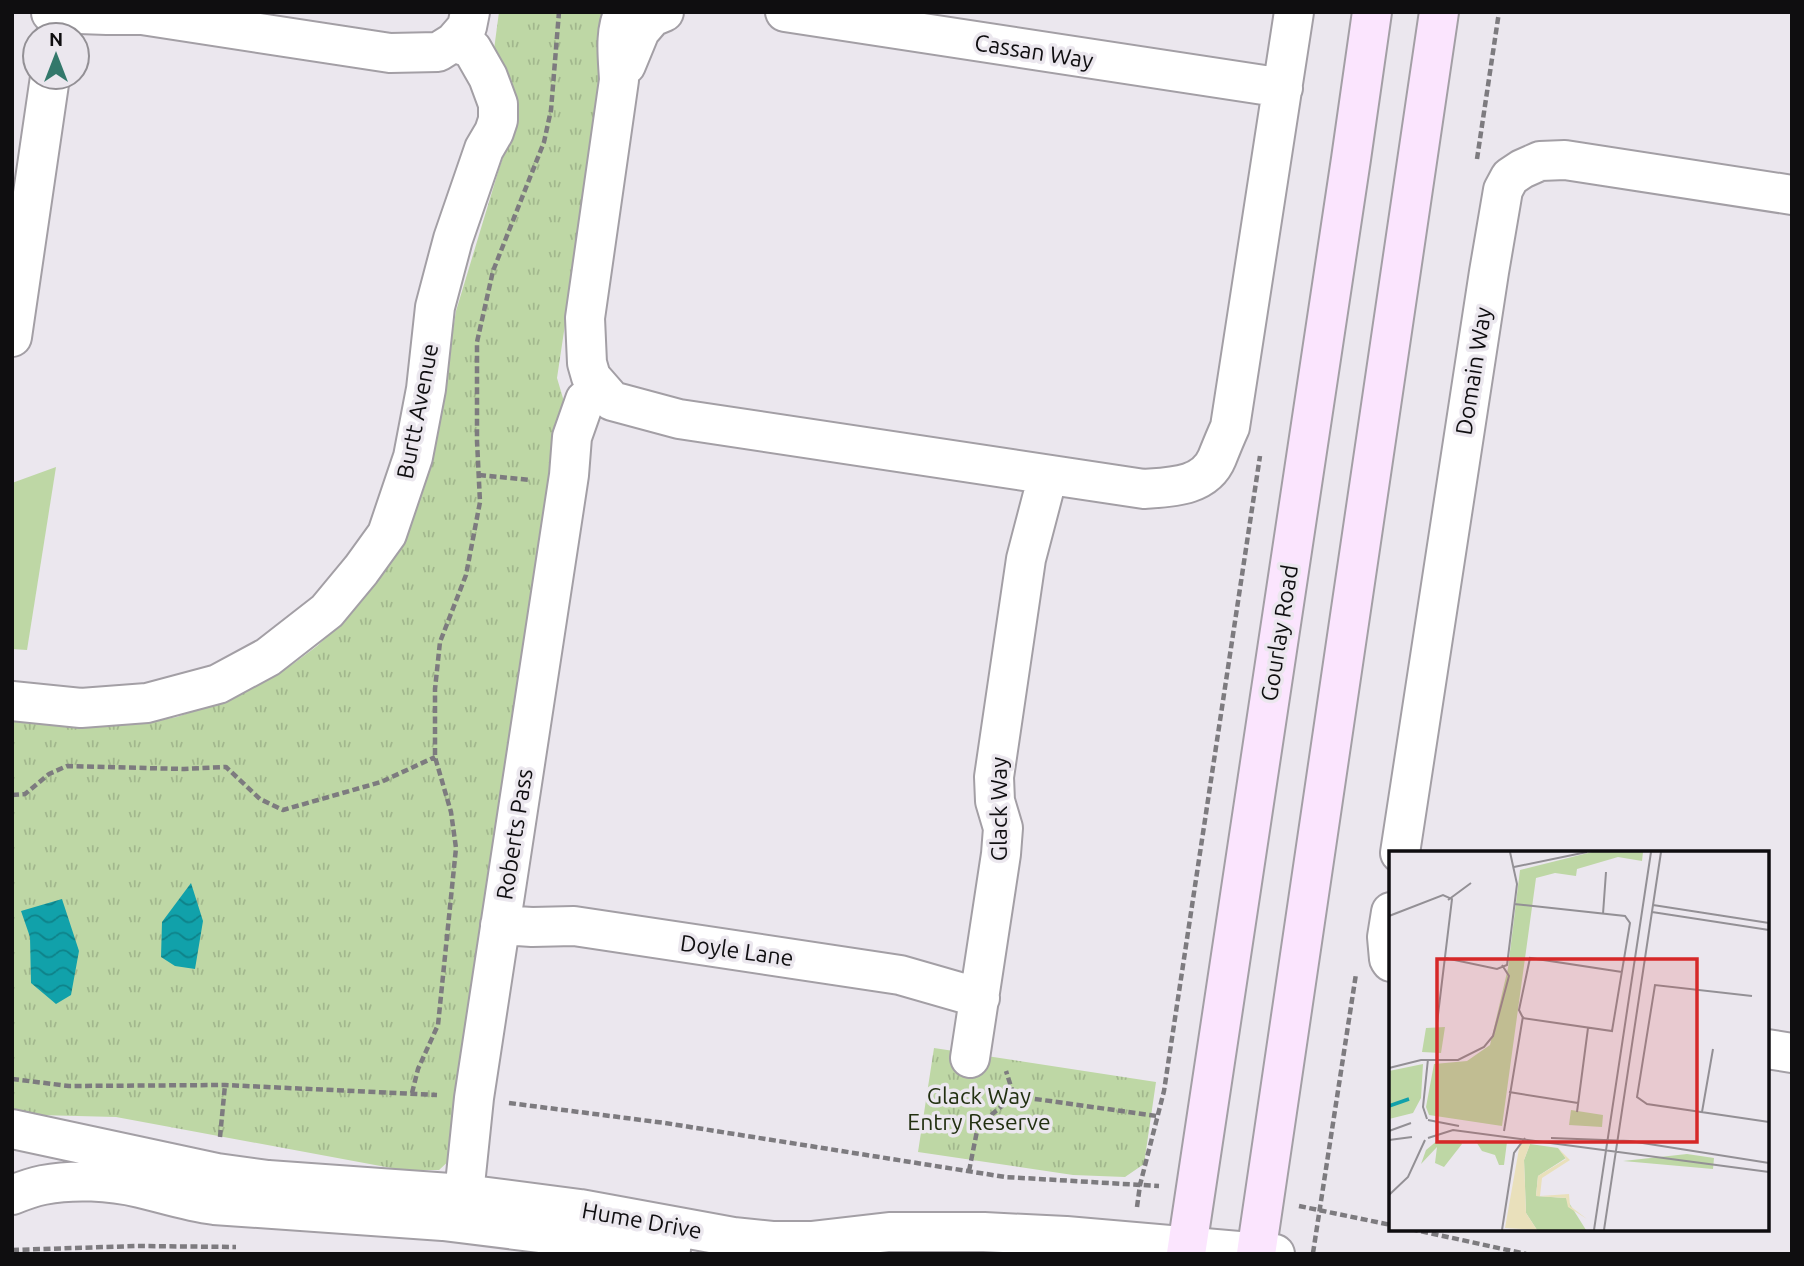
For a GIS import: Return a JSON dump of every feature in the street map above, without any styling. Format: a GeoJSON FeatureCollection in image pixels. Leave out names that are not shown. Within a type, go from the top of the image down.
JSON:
{"type":"FeatureCollection","features":[{"type":"Feature","properties":{"kind":"main road","name":"Gourlay Road"},"geometry":{"type":"LineString","coordinates":[[1186,1250],[1372,12]]}},
{"type":"Feature","properties":{"kind":"main road"},"geometry":{"type":"LineString","coordinates":[[1262,1253],[1440,12]]}},
{"type":"Feature","properties":{"kind":"street"},"geometry":{"type":"LineString","coordinates":[[51,13],[139,13],[390,53],[438,52],[463,41],[483,40],[486,12]]}},
{"type":"Feature","properties":{"kind":"street"},"geometry":{"type":"LineString","coordinates":[[625,12],[618,44],[619,80],[586,318],[587,363],[594,400],[608,415],[679,419],[1144,489],[1189,483],[1205,475],[1217,460],[1230,427],[1294,12]]}},
{"type":"Feature","properties":{"kind":"street"},"geometry":{"type":"LineString","coordinates":[[619,80],[640,30],[652,17],[664,12]]}},
{"type":"Feature","properties":{"kind":"street","name":"Cassan Way"},"geometry":{"type":"LineString","coordinates":[[785,12],[1283,89]]}},
{"type":"Feature","properties":{"kind":"street","name":"Burtt Avenue"},"geometry":{"type":"LineString","coordinates":[[12,701],[81,708],[121,705],[147,702],[218,684],[268,657],[327,611],[387,534],[413,457],[426,389],[435,307],[453,239],[484,149],[463,41]]}},
{"type":"Feature","properties":{"kind":"street"},"geometry":{"type":"LineString","coordinates":[[12,337],[48,91]]}},
{"type":"Feature","properties":{"kind":"street","name":"Domain Way"},"geometry":{"type":"LineString","coordinates":[[1400,851],[1489,272],[1503,190],[1510,177],[1540,161],[1565,160],[1792,195]]}},
{"type":"Feature","properties":{"kind":"street","name":"Roberts Pass"},"geometry":{"type":"LineString","coordinates":[[464,1194],[474,1098],[568,479],[594,400]]}},
{"type":"Feature","properties":{"kind":"street","name":"Glack Way"},"geometry":{"type":"LineString","coordinates":[[987,1061],[981,987],[1003,828],[995,802],[994,777],[1038,474]]}},
{"type":"Feature","properties":{"kind":"street","name":"Doyle Lane"},"geometry":{"type":"LineString","coordinates":[[502,915],[533,927],[574,926],[981,987]]}},
{"type":"Feature","properties":{"kind":"street"},"geometry":{"type":"LineString","coordinates":[[1389,924],[1389,960]]}},
{"type":"Feature","properties":{"kind":"street"},"geometry":{"type":"LineString","coordinates":[[1769,1049],[1792,1053]]}},
{"type":"Feature","properties":{"kind":"street","name":"Hume Drive"},"geometry":{"type":"LineString","coordinates":[[12,1129],[217,1173],[268,1180],[464,1194],[580,1209],[733,1237],[772,1241],[811,1241],[889,1232],[984,1232],[1066,1236],[1186,1250],[1262,1253]]}},
{"type":"Feature","properties":{"kind":"street","name":"Hume Drive"},"geometry":{"type":"LineString","coordinates":[[12,1195],[43,1185],[109,1183],[214,1205],[443,1220],[516,1241],[697,1254]]}},
{"type":"Feature","properties":{"kind":"path"},"geometry":{"type":"LineString","coordinates":[[412,1093],[418,1069],[438,1025],[456,848],[451,812],[435,757],[435,689],[440,642],[466,575],[480,502],[477,342],[494,271],[544,142],[551,110],[559,12]]}},
{"type":"Feature","properties":{"kind":"path"},"geometry":{"type":"LineString","coordinates":[[1132,1242],[1140,1185],[1164,1091],[1260,455]]}},
{"type":"Feature","properties":{"kind":"path"},"geometry":{"type":"LineString","coordinates":[[479,475],[568,479]]}},
{"type":"Feature","properties":{"kind":"path"},"geometry":{"type":"LineString","coordinates":[[12,795],[25,794],[49,775],[66,766],[226,768],[260,799],[283,810],[381,782],[435,757]]}},
{"type":"Feature","properties":{"kind":"path"},"geometry":{"type":"LineString","coordinates":[[987,1061],[1014,1096],[1157,1116]]}},
{"type":"Feature","properties":{"kind":"path"},"geometry":{"type":"LineString","coordinates":[[12,1079],[69,1086],[225,1085],[474,1098],[664,1123],[1005,1177],[1140,1185]]}},
{"type":"Feature","properties":{"kind":"path"},"geometry":{"type":"LineString","coordinates":[[969,1171],[978,1126],[1014,1096]]}},
{"type":"Feature","properties":{"kind":"path"},"geometry":{"type":"LineString","coordinates":[[1313,1254],[1321,1210]]}},
{"type":"Feature","properties":{"kind":"path"},"geometry":{"type":"LineString","coordinates":[[1420,1231],[1525,1254]]}},
{"type":"Feature","properties":{"kind":"path"},"geometry":{"type":"LineString","coordinates":[[12,1250],[211,1246]]}},
{"type":"Feature","properties":{"kind":"green space"},"geometry":{"type":"Polygon","coordinates":[[[499,12],[612,12],[557,378],[568,415],[452,1158],[439,1170],[402,1170],[116,1117],[38,1115],[12,1110],[12,719],[95,726],[145,723],[177,717],[234,697],[264,682],[317,646],[365,597],[386,567],[424,489],[432,461],[456,311],[514,125],[493,57],[499,12]]]}},
{"type":"Feature","properties":{"kind":"green space"},"geometry":{"type":"Polygon","coordinates":[[[56,467],[27,650],[12,649],[12,483],[56,467]]]}},
{"type":"Feature","properties":{"kind":"green space","name":"Glack Way Entry Reserve"},"geometry":{"type":"Polygon","coordinates":[[[934,1048],[1156,1082],[1144,1164],[1125,1177],[1073,1175],[918,1152],[934,1048]]]}},
{"type":"Feature","properties":{"kind":"water"},"geometry":{"type":"Polygon","coordinates":[[[191,883],[203,921],[195,969],[175,966],[161,957],[162,922],[191,883]]]}},
{"type":"Feature","properties":{"kind":"water"},"geometry":{"type":"Polygon","coordinates":[[[62,899],[79,951],[71,995],[56,1004],[31,983],[30,937],[21,911],[62,899]]]}}]}
